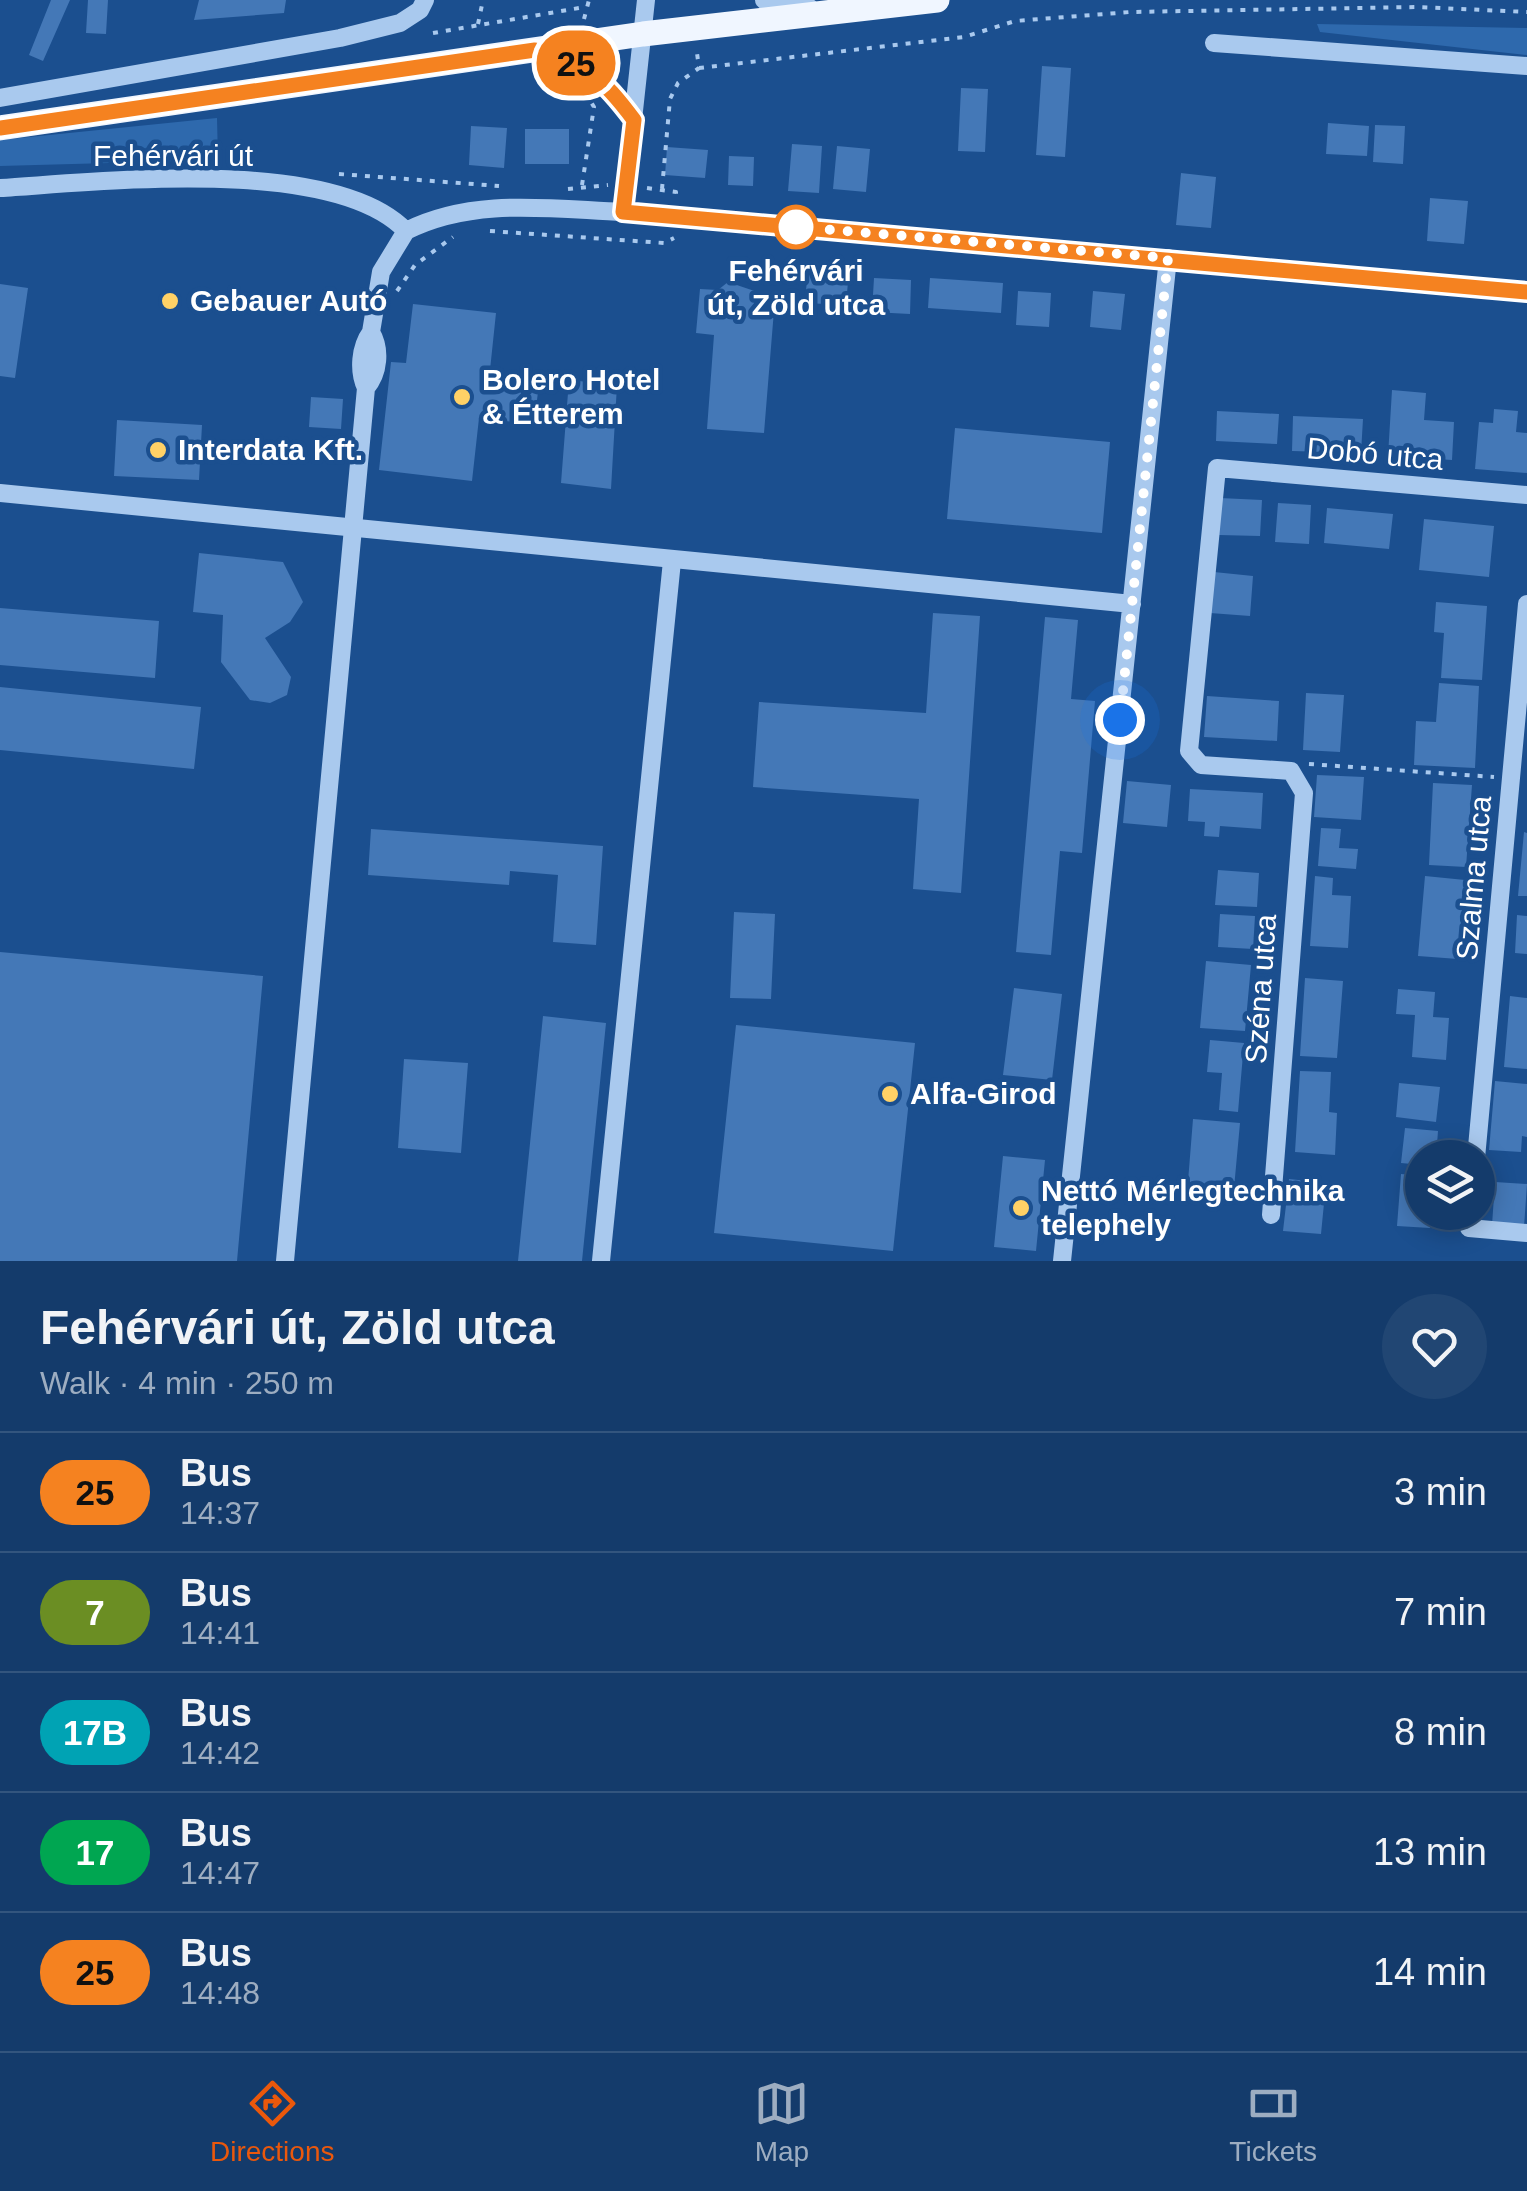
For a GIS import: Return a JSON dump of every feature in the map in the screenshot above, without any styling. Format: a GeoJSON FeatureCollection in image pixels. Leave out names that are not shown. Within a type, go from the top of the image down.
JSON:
{"type":"FeatureCollection","features":[{"type":"Feature","properties":{"kind":"main road"},"geometry":{"type":"LineString","coordinates":[[0,128],[644,34],[936,0]]}},
{"type":"Feature","properties":{"kind":"street"},"geometry":{"type":"LineString","coordinates":[[623,212],[646,0]]}},
{"type":"Feature","properties":{"kind":"street"},"geometry":{"type":"LineString","coordinates":[[764,0],[835,12]]}},
{"type":"Feature","properties":{"kind":"street"},"geometry":{"type":"LineString","coordinates":[[0,98],[340,38],[400,23],[423,5]]}},
{"type":"Feature","properties":{"kind":"street"},"geometry":{"type":"LineString","coordinates":[[1214,43],[1527,66]]}},
{"type":"Feature","properties":{"kind":"street"},"geometry":{"type":"LineString","coordinates":[[535,50],[583,65],[604,81],[634,120]]}},
{"type":"Feature","properties":{"kind":"street","name":"Fehérvári út"},"geometry":{"type":"LineString","coordinates":[[0,188],[244,180],[355,199],[384,212],[406,231]]}},
{"type":"Feature","properties":{"kind":"street"},"geometry":{"type":"LineString","coordinates":[[285,1261],[350,524],[366,388],[361,377],[364,342],[371,332],[387,256],[406,231],[436,216],[479,208],[623,212],[1527,292]]}},
{"type":"Feature","properties":{"kind":"street"},"geometry":{"type":"LineString","coordinates":[[1062,1261],[1168,258]]}},
{"type":"Feature","properties":{"kind":"street","name":"Dobó utca"},"geometry":{"type":"LineString","coordinates":[[1291,770],[1201,766],[1189,751],[1218,468],[1527,495]]}},
{"type":"Feature","properties":{"kind":"street"},"geometry":{"type":"LineString","coordinates":[[0,492],[1132,604]]}},
{"type":"Feature","properties":{"kind":"street"},"geometry":{"type":"LineString","coordinates":[[601,1261],[672,561]]}},
{"type":"Feature","properties":{"kind":"street","name":"Szalma utca"},"geometry":{"type":"LineString","coordinates":[[1478,1140],[1527,604]]}},
{"type":"Feature","properties":{"kind":"street","name":"Széna utca"},"geometry":{"type":"LineString","coordinates":[[1271,1215],[1304,793],[1291,770]]}},
{"type":"Feature","properties":{"kind":"street"},"geometry":{"type":"LineString","coordinates":[[1495,1225],[1527,1232]]}},
{"type":"Feature","properties":{"kind":"path"},"geometry":{"type":"LineString","coordinates":[[478,24],[483,0]]}},
{"type":"Feature","properties":{"kind":"path"},"geometry":{"type":"LineString","coordinates":[[662,189],[670,99],[678,83],[700,68],[964,37],[1014,21],[1111,14],[1380,7],[1527,12]]}},
{"type":"Feature","properties":{"kind":"path"},"geometry":{"type":"LineString","coordinates":[[434,34],[585,8]]}},
{"type":"Feature","properties":{"kind":"path"},"geometry":{"type":"LineString","coordinates":[[694,28],[700,68]]}},
{"type":"Feature","properties":{"kind":"path"},"geometry":{"type":"LineString","coordinates":[[377,291],[400,291],[415,265],[466,230]]}},
{"type":"Feature","properties":{"kind":"path"},"geometry":{"type":"LineString","coordinates":[[485,230],[664,243]]}},
{"type":"Feature","properties":{"kind":"path"},"geometry":{"type":"LineString","coordinates":[[1291,770],[1314,762],[1510,778]]}},
{"type":"Feature","properties":{"kind":"shaded area"},"geometry":{"type":"Polygon","coordinates":[[[1317,24],[1527,28],[1527,55],[1320,32],[1317,24]]]}},
{"type":"Feature","properties":{"kind":"shaded area"},"geometry":{"type":"Polygon","coordinates":[[[217,118],[218,160],[0,166],[0,140],[217,118]]]}},
{"type":"Feature","properties":{"kind":"building"},"geometry":{"type":"Polygon","coordinates":[[[51,0],[70,0],[43,61],[29,55],[51,0]]]}},
{"type":"Feature","properties":{"kind":"building"},"geometry":{"type":"Polygon","coordinates":[[[88,0],[108,0],[106,34],[86,33],[88,0]]]}},
{"type":"Feature","properties":{"kind":"building"},"geometry":{"type":"Polygon","coordinates":[[[199,0],[286,0],[284,13],[194,20],[199,0]]]}},
{"type":"Feature","properties":{"kind":"building"},"geometry":{"type":"Polygon","coordinates":[[[1042,66],[1071,68],[1065,157],[1036,155],[1042,66]]]}},
{"type":"Feature","properties":{"kind":"building"},"geometry":{"type":"Polygon","coordinates":[[[961,88],[988,89],[985,152],[958,151],[961,88]]]}},
{"type":"Feature","properties":{"kind":"building"},"geometry":{"type":"Polygon","coordinates":[[[1328,123],[1369,126],[1367,156],[1326,154],[1328,123]]]}},
{"type":"Feature","properties":{"kind":"building"},"geometry":{"type":"Polygon","coordinates":[[[1375,125],[1405,126],[1403,164],[1373,162],[1375,125]]]}},
{"type":"Feature","properties":{"kind":"building"},"geometry":{"type":"Polygon","coordinates":[[[471,126],[507,128],[504,168],[469,165],[471,126]]]}},
{"type":"Feature","properties":{"kind":"building"},"geometry":{"type":"Polygon","coordinates":[[[525,129],[569,129],[569,164],[525,164],[525,129]]]}},
{"type":"Feature","properties":{"kind":"building"},"geometry":{"type":"Polygon","coordinates":[[[792,144],[822,146],[819,193],[788,191],[792,144]]]}},
{"type":"Feature","properties":{"kind":"building"},"geometry":{"type":"Polygon","coordinates":[[[837,146],[870,149],[866,192],[833,189],[837,146]]]}},
{"type":"Feature","properties":{"kind":"building"},"geometry":{"type":"Polygon","coordinates":[[[667,147],[708,150],[705,178],[665,175],[667,147]]]}},
{"type":"Feature","properties":{"kind":"building"},"geometry":{"type":"Polygon","coordinates":[[[729,156],[754,157],[753,186],[728,185],[729,156]]]}},
{"type":"Feature","properties":{"kind":"building"},"geometry":{"type":"Polygon","coordinates":[[[1181,173],[1216,177],[1211,228],[1176,225],[1181,173]]]}},
{"type":"Feature","properties":{"kind":"building"},"geometry":{"type":"Polygon","coordinates":[[[1430,198],[1468,201],[1464,244],[1427,241],[1430,198]]]}},
{"type":"Feature","properties":{"kind":"building"},"geometry":{"type":"Polygon","coordinates":[[[808,267],[849,270],[846,305],[805,303],[808,267]]]}},
{"type":"Feature","properties":{"kind":"building"},"geometry":{"type":"Polygon","coordinates":[[[874,278],[911,280],[910,314],[872,312],[874,278]]]}},
{"type":"Feature","properties":{"kind":"building"},"geometry":{"type":"Polygon","coordinates":[[[930,278],[1003,283],[1001,313],[928,308],[930,278]]]}},
{"type":"Feature","properties":{"kind":"building"},"geometry":{"type":"Polygon","coordinates":[[[728,282],[775,298],[764,433],[707,429],[714,335],[696,333],[700,289],[718,290],[728,282]]]}},
{"type":"Feature","properties":{"kind":"building"},"geometry":{"type":"Polygon","coordinates":[[[0,284],[28,288],[15,378],[0,376],[0,284]]]}},
{"type":"Feature","properties":{"kind":"building"},"geometry":{"type":"Polygon","coordinates":[[[1018,291],[1051,293],[1049,327],[1016,325],[1018,291]]]}},
{"type":"Feature","properties":{"kind":"building"},"geometry":{"type":"Polygon","coordinates":[[[1093,291],[1125,294],[1121,330],[1090,327],[1093,291]]]}},
{"type":"Feature","properties":{"kind":"building","name":"Bolero Hotel & Étterem"},"geometry":{"type":"Polygon","coordinates":[[[413,304],[496,313],[490,370],[540,376],[534,424],[479,418],[472,481],[379,470],[391,362],[406,363],[413,304]]]}},
{"type":"Feature","properties":{"kind":"building"},"geometry":{"type":"Polygon","coordinates":[[[569,380],[617,385],[611,489],[561,483],[569,380]]]}},
{"type":"Feature","properties":{"kind":"building"},"geometry":{"type":"Polygon","coordinates":[[[1392,390],[1426,393],[1424,420],[1454,422],[1452,460],[1388,456],[1392,390]]]}},
{"type":"Feature","properties":{"kind":"building"},"geometry":{"type":"Polygon","coordinates":[[[311,397],[343,399],[341,429],[309,427],[311,397]]]}},
{"type":"Feature","properties":{"kind":"building"},"geometry":{"type":"Polygon","coordinates":[[[1494,409],[1518,411],[1516,432],[1527,433],[1527,473],[1475,469],[1479,422],[1493,423],[1494,409]]]}},
{"type":"Feature","properties":{"kind":"building"},"geometry":{"type":"Polygon","coordinates":[[[1217,411],[1279,414],[1277,444],[1216,441],[1217,411]]]}},
{"type":"Feature","properties":{"kind":"building"},"geometry":{"type":"Polygon","coordinates":[[[1293,416],[1363,419],[1361,453],[1292,451],[1293,416]]]}},
{"type":"Feature","properties":{"kind":"building","name":"Interdata Kft."},"geometry":{"type":"Polygon","coordinates":[[[117,420],[202,425],[199,480],[114,476],[117,420]]]}},
{"type":"Feature","properties":{"kind":"building"},"geometry":{"type":"Polygon","coordinates":[[[955,428],[1110,442],[1102,533],[947,519],[955,428]]]}},
{"type":"Feature","properties":{"kind":"building"},"geometry":{"type":"Polygon","coordinates":[[[1220,498],[1262,500],[1260,536],[1219,535],[1220,498]]]}},
{"type":"Feature","properties":{"kind":"building"},"geometry":{"type":"Polygon","coordinates":[[[1278,503],[1311,505],[1309,544],[1275,542],[1278,503]]]}},
{"type":"Feature","properties":{"kind":"building"},"geometry":{"type":"Polygon","coordinates":[[[1327,508],[1393,514],[1389,549],[1324,543],[1327,508]]]}},
{"type":"Feature","properties":{"kind":"building"},"geometry":{"type":"Polygon","coordinates":[[[1424,519],[1494,526],[1489,577],[1419,570],[1424,519]]]}},
{"type":"Feature","properties":{"kind":"building"},"geometry":{"type":"Polygon","coordinates":[[[199,553],[283,562],[303,602],[290,622],[265,638],[291,677],[287,695],[270,703],[250,700],[221,662],[223,615],[193,612],[199,553]]]}},
{"type":"Feature","properties":{"kind":"building"},"geometry":{"type":"Polygon","coordinates":[[[1214,572],[1253,576],[1250,616],[1210,613],[1214,572]]]}},
{"type":"Feature","properties":{"kind":"building"},"geometry":{"type":"Polygon","coordinates":[[[1436,602],[1487,606],[1482,680],[1441,678],[1444,633],[1434,632],[1436,602]]]}},
{"type":"Feature","properties":{"kind":"building"},"geometry":{"type":"Polygon","coordinates":[[[0,608],[159,621],[155,678],[0,665],[0,608]]]}},
{"type":"Feature","properties":{"kind":"building"},"geometry":{"type":"Polygon","coordinates":[[[933,613],[980,616],[961,893],[913,889],[919,799],[753,787],[759,702],[926,713],[933,613]]]}},
{"type":"Feature","properties":{"kind":"building"},"geometry":{"type":"Polygon","coordinates":[[[1045,617],[1078,620],[1071,699],[1095,701],[1082,853],[1060,851],[1051,955],[1016,952],[1045,617]]]}},
{"type":"Feature","properties":{"kind":"building"},"geometry":{"type":"Polygon","coordinates":[[[1439,683],[1479,686],[1475,768],[1414,765],[1416,721],[1436,722],[1439,683]]]}},
{"type":"Feature","properties":{"kind":"building"},"geometry":{"type":"Polygon","coordinates":[[[0,687],[201,707],[194,769],[0,750],[0,687]]]}},
{"type":"Feature","properties":{"kind":"building"},"geometry":{"type":"Polygon","coordinates":[[[1306,693],[1344,695],[1340,752],[1303,750],[1306,693]]]}},
{"type":"Feature","properties":{"kind":"building"},"geometry":{"type":"Polygon","coordinates":[[[1207,696],[1279,701],[1277,741],[1204,737],[1207,696]]]}},
{"type":"Feature","properties":{"kind":"building"},"geometry":{"type":"Polygon","coordinates":[[[1317,775],[1364,777],[1361,820],[1314,817],[1317,775]]]}},
{"type":"Feature","properties":{"kind":"building"},"geometry":{"type":"Polygon","coordinates":[[[1127,781],[1171,785],[1167,827],[1123,823],[1127,781]]]}},
{"type":"Feature","properties":{"kind":"building"},"geometry":{"type":"Polygon","coordinates":[[[1433,783],[1472,785],[1466,867],[1429,865],[1433,783]]]}},
{"type":"Feature","properties":{"kind":"building"},"geometry":{"type":"Polygon","coordinates":[[[1190,789],[1263,793],[1261,829],[1220,826],[1219,837],[1204,836],[1205,822],[1188,821],[1190,789]]]}},
{"type":"Feature","properties":{"kind":"building"},"geometry":{"type":"Polygon","coordinates":[[[1321,828],[1341,829],[1339,848],[1358,849],[1356,869],[1318,866],[1321,828]]]}},
{"type":"Feature","properties":{"kind":"building"},"geometry":{"type":"Polygon","coordinates":[[[371,829],[603,846],[596,945],[553,942],[558,875],[510,871],[509,885],[368,875],[371,829]]]}},
{"type":"Feature","properties":{"kind":"building"},"geometry":{"type":"Polygon","coordinates":[[[1524,832],[1527,896],[1518,896],[1524,832]]]}},
{"type":"Feature","properties":{"kind":"building"},"geometry":{"type":"Polygon","coordinates":[[[1218,870],[1259,873],[1257,907],[1215,905],[1218,870]]]}},
{"type":"Feature","properties":{"kind":"building"},"geometry":{"type":"Polygon","coordinates":[[[1315,876],[1333,878],[1332,895],[1351,896],[1348,948],[1310,946],[1315,876]]]}},
{"type":"Feature","properties":{"kind":"building"},"geometry":{"type":"Polygon","coordinates":[[[1425,876],[1465,880],[1458,959],[1418,956],[1425,876]]]}},
{"type":"Feature","properties":{"kind":"building"},"geometry":{"type":"Polygon","coordinates":[[[734,912],[775,914],[771,999],[730,998],[734,912]]]}},
{"type":"Feature","properties":{"kind":"building"},"geometry":{"type":"Polygon","coordinates":[[[1220,914],[1255,916],[1253,949],[1218,947],[1220,914]]]}},
{"type":"Feature","properties":{"kind":"building"},"geometry":{"type":"Polygon","coordinates":[[[1517,915],[1527,916],[1527,954],[1515,953],[1517,915]]]}},
{"type":"Feature","properties":{"kind":"building"},"geometry":{"type":"Polygon","coordinates":[[[0,952],[263,976],[237,1261],[0,1261],[0,952]]]}},
{"type":"Feature","properties":{"kind":"building"},"geometry":{"type":"Polygon","coordinates":[[[1206,961],[1251,965],[1245,1031],[1200,1028],[1206,961]]]}},
{"type":"Feature","properties":{"kind":"building"},"geometry":{"type":"Polygon","coordinates":[[[1305,978],[1343,981],[1337,1058],[1300,1056],[1305,978]]]}},
{"type":"Feature","properties":{"kind":"building"},"geometry":{"type":"Polygon","coordinates":[[[1014,988],[1062,994],[1052,1080],[1003,1075],[1014,988]]]}},
{"type":"Feature","properties":{"kind":"building"},"geometry":{"type":"Polygon","coordinates":[[[1398,989],[1435,992],[1433,1017],[1449,1018],[1446,1060],[1412,1057],[1415,1015],[1396,1014],[1398,989]]]}},
{"type":"Feature","properties":{"kind":"building"},"geometry":{"type":"Polygon","coordinates":[[[1510,996],[1527,998],[1527,1069],[1504,1067],[1510,996]]]}},
{"type":"Feature","properties":{"kind":"building"},"geometry":{"type":"Polygon","coordinates":[[[543,1016],[606,1023],[582,1261],[518,1261],[543,1016]]]}},
{"type":"Feature","properties":{"kind":"building"},"geometry":{"type":"Polygon","coordinates":[[[736,1025],[915,1043],[893,1251],[714,1233],[736,1025]]]}},
{"type":"Feature","properties":{"kind":"building"},"geometry":{"type":"Polygon","coordinates":[[[1210,1040],[1244,1043],[1238,1112],[1219,1110],[1222,1073],[1207,1072],[1210,1040]]]}},
{"type":"Feature","properties":{"kind":"building"},"geometry":{"type":"Polygon","coordinates":[[[404,1059],[468,1063],[461,1153],[398,1148],[404,1059]]]}},
{"type":"Feature","properties":{"kind":"building"},"geometry":{"type":"Polygon","coordinates":[[[1300,1071],[1331,1072],[1329,1112],[1337,1113],[1335,1155],[1295,1152],[1300,1071]]]}},
{"type":"Feature","properties":{"kind":"building"},"geometry":{"type":"Polygon","coordinates":[[[1495,1081],[1527,1084],[1527,1137],[1522,1136],[1521,1152],[1495,1150],[1495,1140],[1490,1140],[1495,1081]]]}},
{"type":"Feature","properties":{"kind":"building"},"geometry":{"type":"Polygon","coordinates":[[[1399,1083],[1440,1087],[1436,1122],[1396,1117],[1399,1083]]]}},
{"type":"Feature","properties":{"kind":"building"},"geometry":{"type":"Polygon","coordinates":[[[1193,1119],[1240,1123],[1233,1199],[1187,1194],[1193,1119]]]}},
{"type":"Feature","properties":{"kind":"building"},"geometry":{"type":"Polygon","coordinates":[[[1405,1128],[1438,1131],[1437,1140],[1405,1140],[1405,1163],[1401,1163],[1405,1128]]]}},
{"type":"Feature","properties":{"kind":"building"},"geometry":{"type":"Polygon","coordinates":[[[1003,1156],[1045,1160],[1036,1251],[994,1247],[1003,1156]]]}},
{"type":"Feature","properties":{"kind":"building"},"geometry":{"type":"Polygon","coordinates":[[[1401,1174],[1405,1174],[1405,1226],[1397,1226],[1401,1174]]]}},
{"type":"Feature","properties":{"kind":"building"},"geometry":{"type":"Polygon","coordinates":[[[1289,1179],[1326,1183],[1321,1234],[1283,1231],[1289,1179]]]}},
{"type":"Feature","properties":{"kind":"building"},"geometry":{"type":"Polygon","coordinates":[[[1495,1182],[1527,1184],[1524,1227],[1495,1225],[1495,1182]]]}},
{"type":"Feature","properties":{"kind":"bus line","name":"25"},"geometry":{"type":"LineString","coordinates":[[0,128],[535,50],[583,65],[604,81],[634,120],[623,212],[1527,292]]}},
{"type":"Feature","properties":{"kind":"place","name":"Fehérvári út, Zöld utca"},"geometry":{"type":"Point","coordinates":[796,227]}},
{"type":"Feature","properties":{"kind":"place","name":"Gebauer Autó"},"geometry":{"type":"Point","coordinates":[170,301]}},
{"type":"Feature","properties":{"kind":"place","name":"Bolero Hotel & Étterem"},"geometry":{"type":"Point","coordinates":[462,397]}},
{"type":"Feature","properties":{"kind":"place","name":"Interdata Kft."},"geometry":{"type":"Point","coordinates":[158,450]}},
{"type":"Feature","properties":{"kind":"place","name":"Alfa-Girod"},"geometry":{"type":"Point","coordinates":[890,1094]}},
{"type":"Feature","properties":{"kind":"place","name":"Nettó Mérlegtechnika telephely"},"geometry":{"type":"Point","coordinates":[1021,1208]}},
{"type":"Feature","properties":{"kind":"route"},"geometry":{"type":"LineString","coordinates":[[796,227],[786,226],[1168,258],[1120,720]]}}]}
